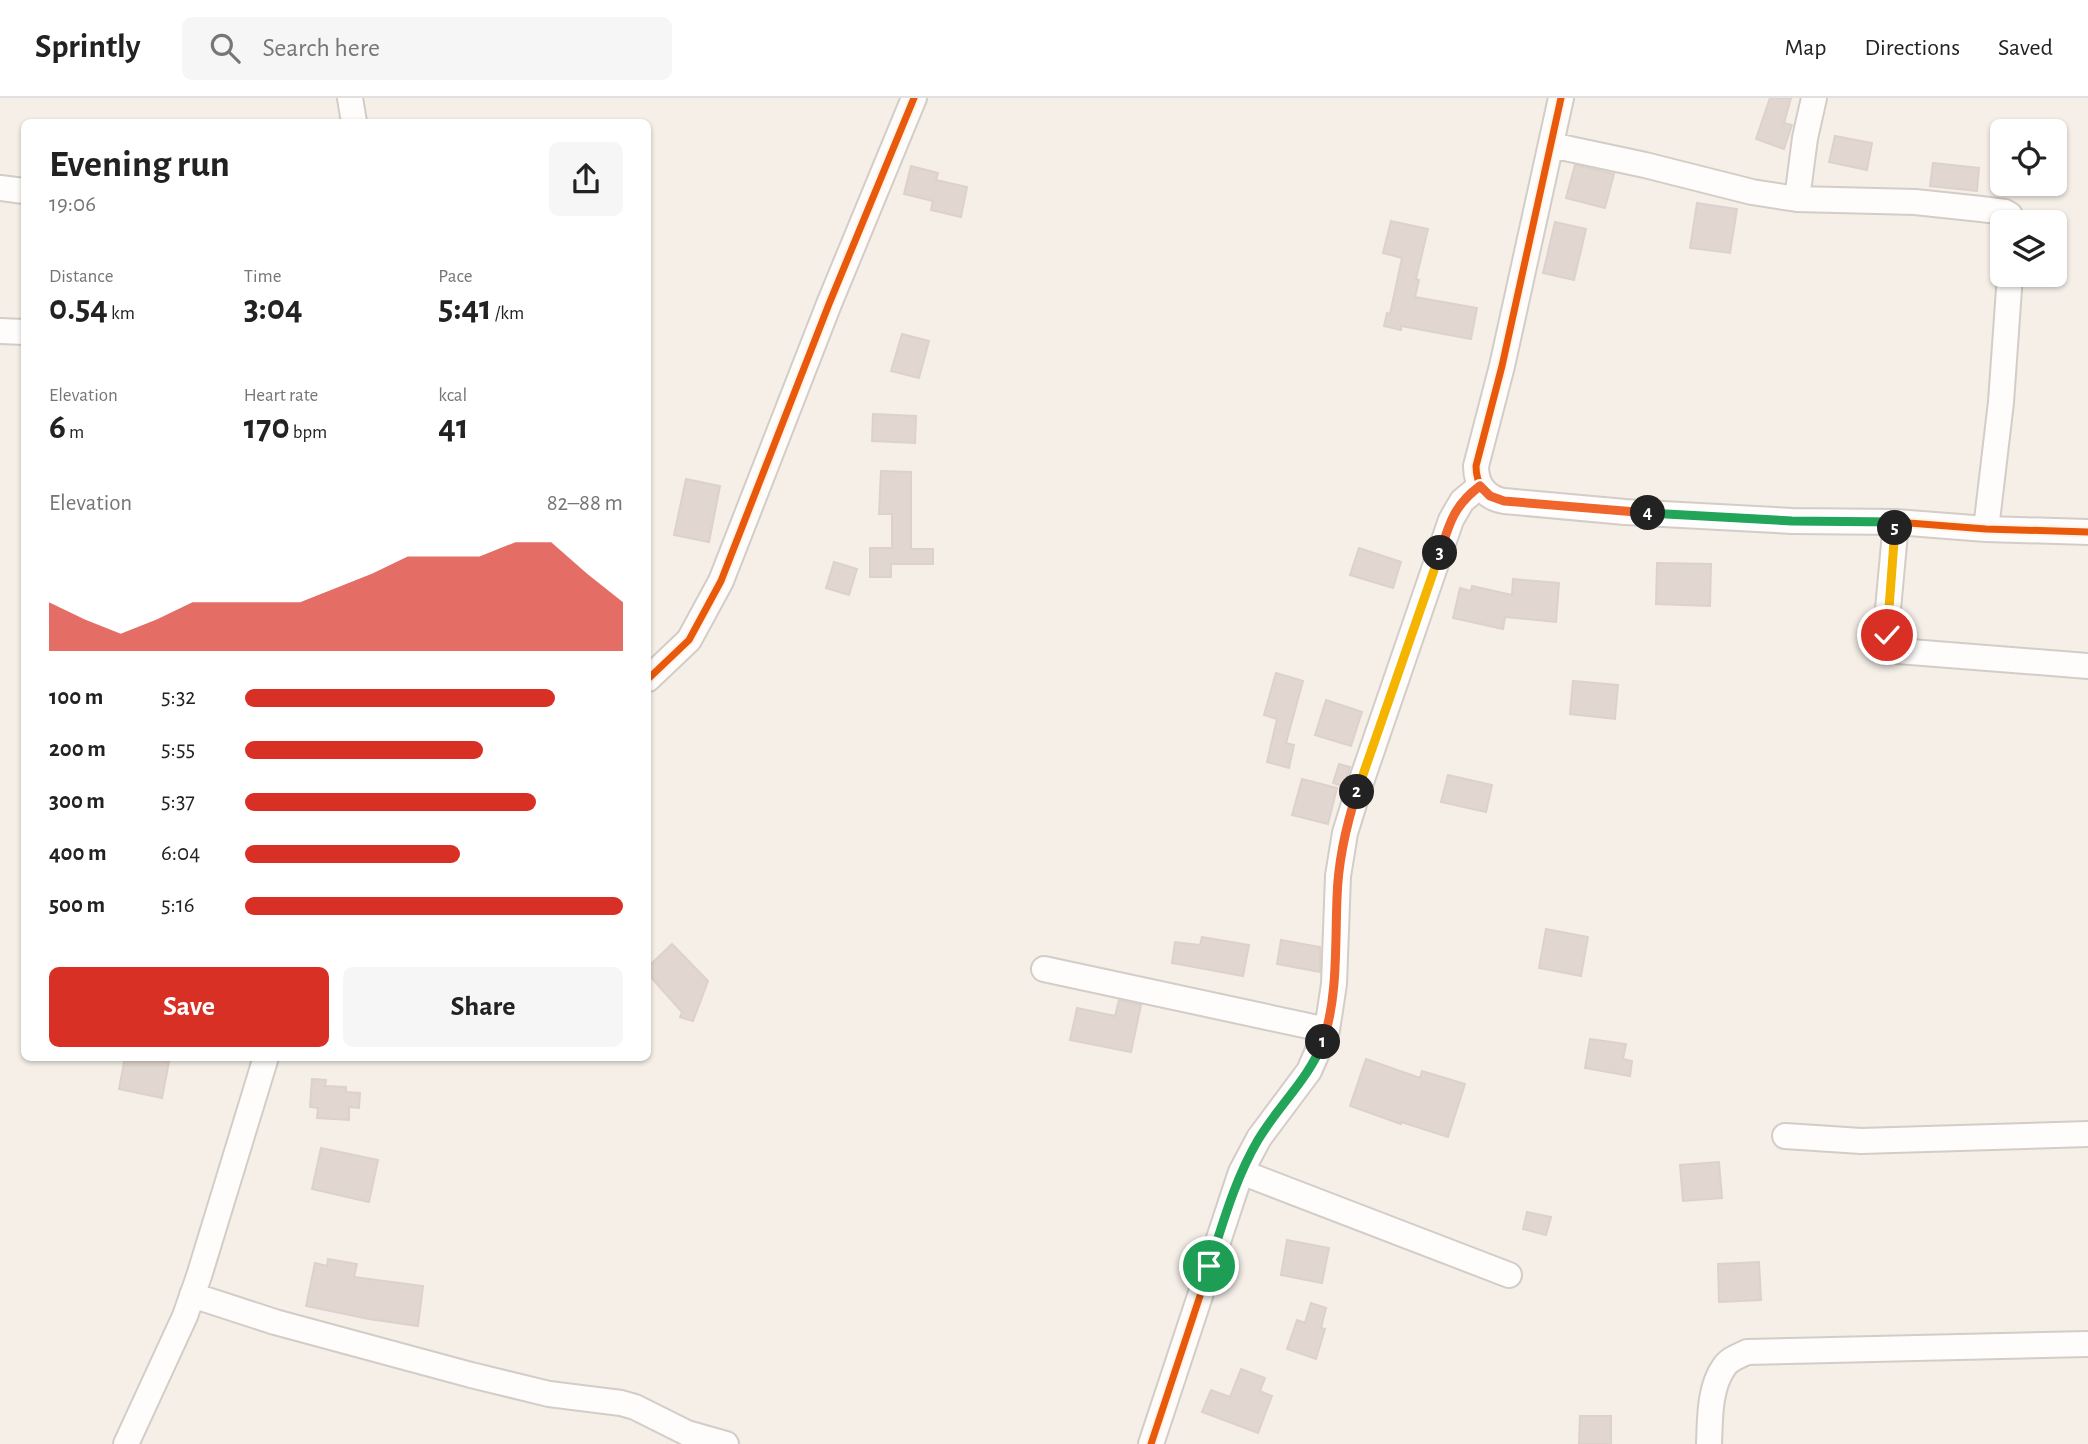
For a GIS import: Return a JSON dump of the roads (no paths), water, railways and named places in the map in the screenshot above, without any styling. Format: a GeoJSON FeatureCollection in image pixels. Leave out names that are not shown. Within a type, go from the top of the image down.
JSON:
{"type":"FeatureCollection","features":[{"type":"Feature","properties":{"kind":"street"},"geometry":{"type":"LineString","coordinates":[[350,98],[354,119]]}},
{"type":"Feature","properties":{"kind":"street"},"geometry":{"type":"LineString","coordinates":[[651,676],[689,640],[721,581],[914,98]]}},
{"type":"Feature","properties":{"kind":"street"},"geometry":{"type":"LineString","coordinates":[[1561,98],[1502,366],[1476,466],[1477,480],[1485,492],[1497,500],[1567,507],[1792,521],[1896,522],[1986,529],[2088,532]]}},
{"type":"Feature","properties":{"kind":"street"},"geometry":{"type":"LineString","coordinates":[[1797,199],[1805,138],[1814,98]]}},
{"type":"Feature","properties":{"kind":"street"},"geometry":{"type":"LineString","coordinates":[[1550,145],[1752,192],[1797,199],[1915,202],[1990,210]]}},
{"type":"Feature","properties":{"kind":"street"},"geometry":{"type":"LineString","coordinates":[[0,188],[21,191]]}},
{"type":"Feature","properties":{"kind":"street"},"geometry":{"type":"LineString","coordinates":[[1986,529],[2001,402],[2009,287]]}},
{"type":"Feature","properties":{"kind":"street"},"geometry":{"type":"LineString","coordinates":[[0,331],[21,332]]}},
{"type":"Feature","properties":{"kind":"street"},"geometry":{"type":"LineString","coordinates":[[1151,1444],[1241,1172],[1259,1138],[1309,1072],[1327,1030],[1334,984],[1338,876],[1351,811],[1451,520],[1462,501],[1480,486]]}},
{"type":"Feature","properties":{"kind":"street"},"geometry":{"type":"LineString","coordinates":[[1896,522],[1887,635],[1891,645],[1898,651],[2088,666]]}},
{"type":"Feature","properties":{"kind":"street"},"geometry":{"type":"LineString","coordinates":[[1044,969],[1327,1030]]}},
{"type":"Feature","properties":{"kind":"street"},"geometry":{"type":"LineString","coordinates":[[126,1444],[175,1339],[192,1295],[265,1061]]}},
{"type":"Feature","properties":{"kind":"street"},"geometry":{"type":"LineString","coordinates":[[1785,1136],[1861,1141],[2088,1135]]}},
{"type":"Feature","properties":{"kind":"street"},"geometry":{"type":"LineString","coordinates":[[1241,1172],[1509,1275]]}},
{"type":"Feature","properties":{"kind":"street"},"geometry":{"type":"LineString","coordinates":[[192,1295],[287,1325],[484,1378],[549,1394],[635,1406],[687,1433],[726,1444]]}},
{"type":"Feature","properties":{"kind":"street"},"geometry":{"type":"LineString","coordinates":[[1709,1444],[1711,1410],[1720,1375],[1724,1366],[1748,1352],[2088,1344]]}}]}
